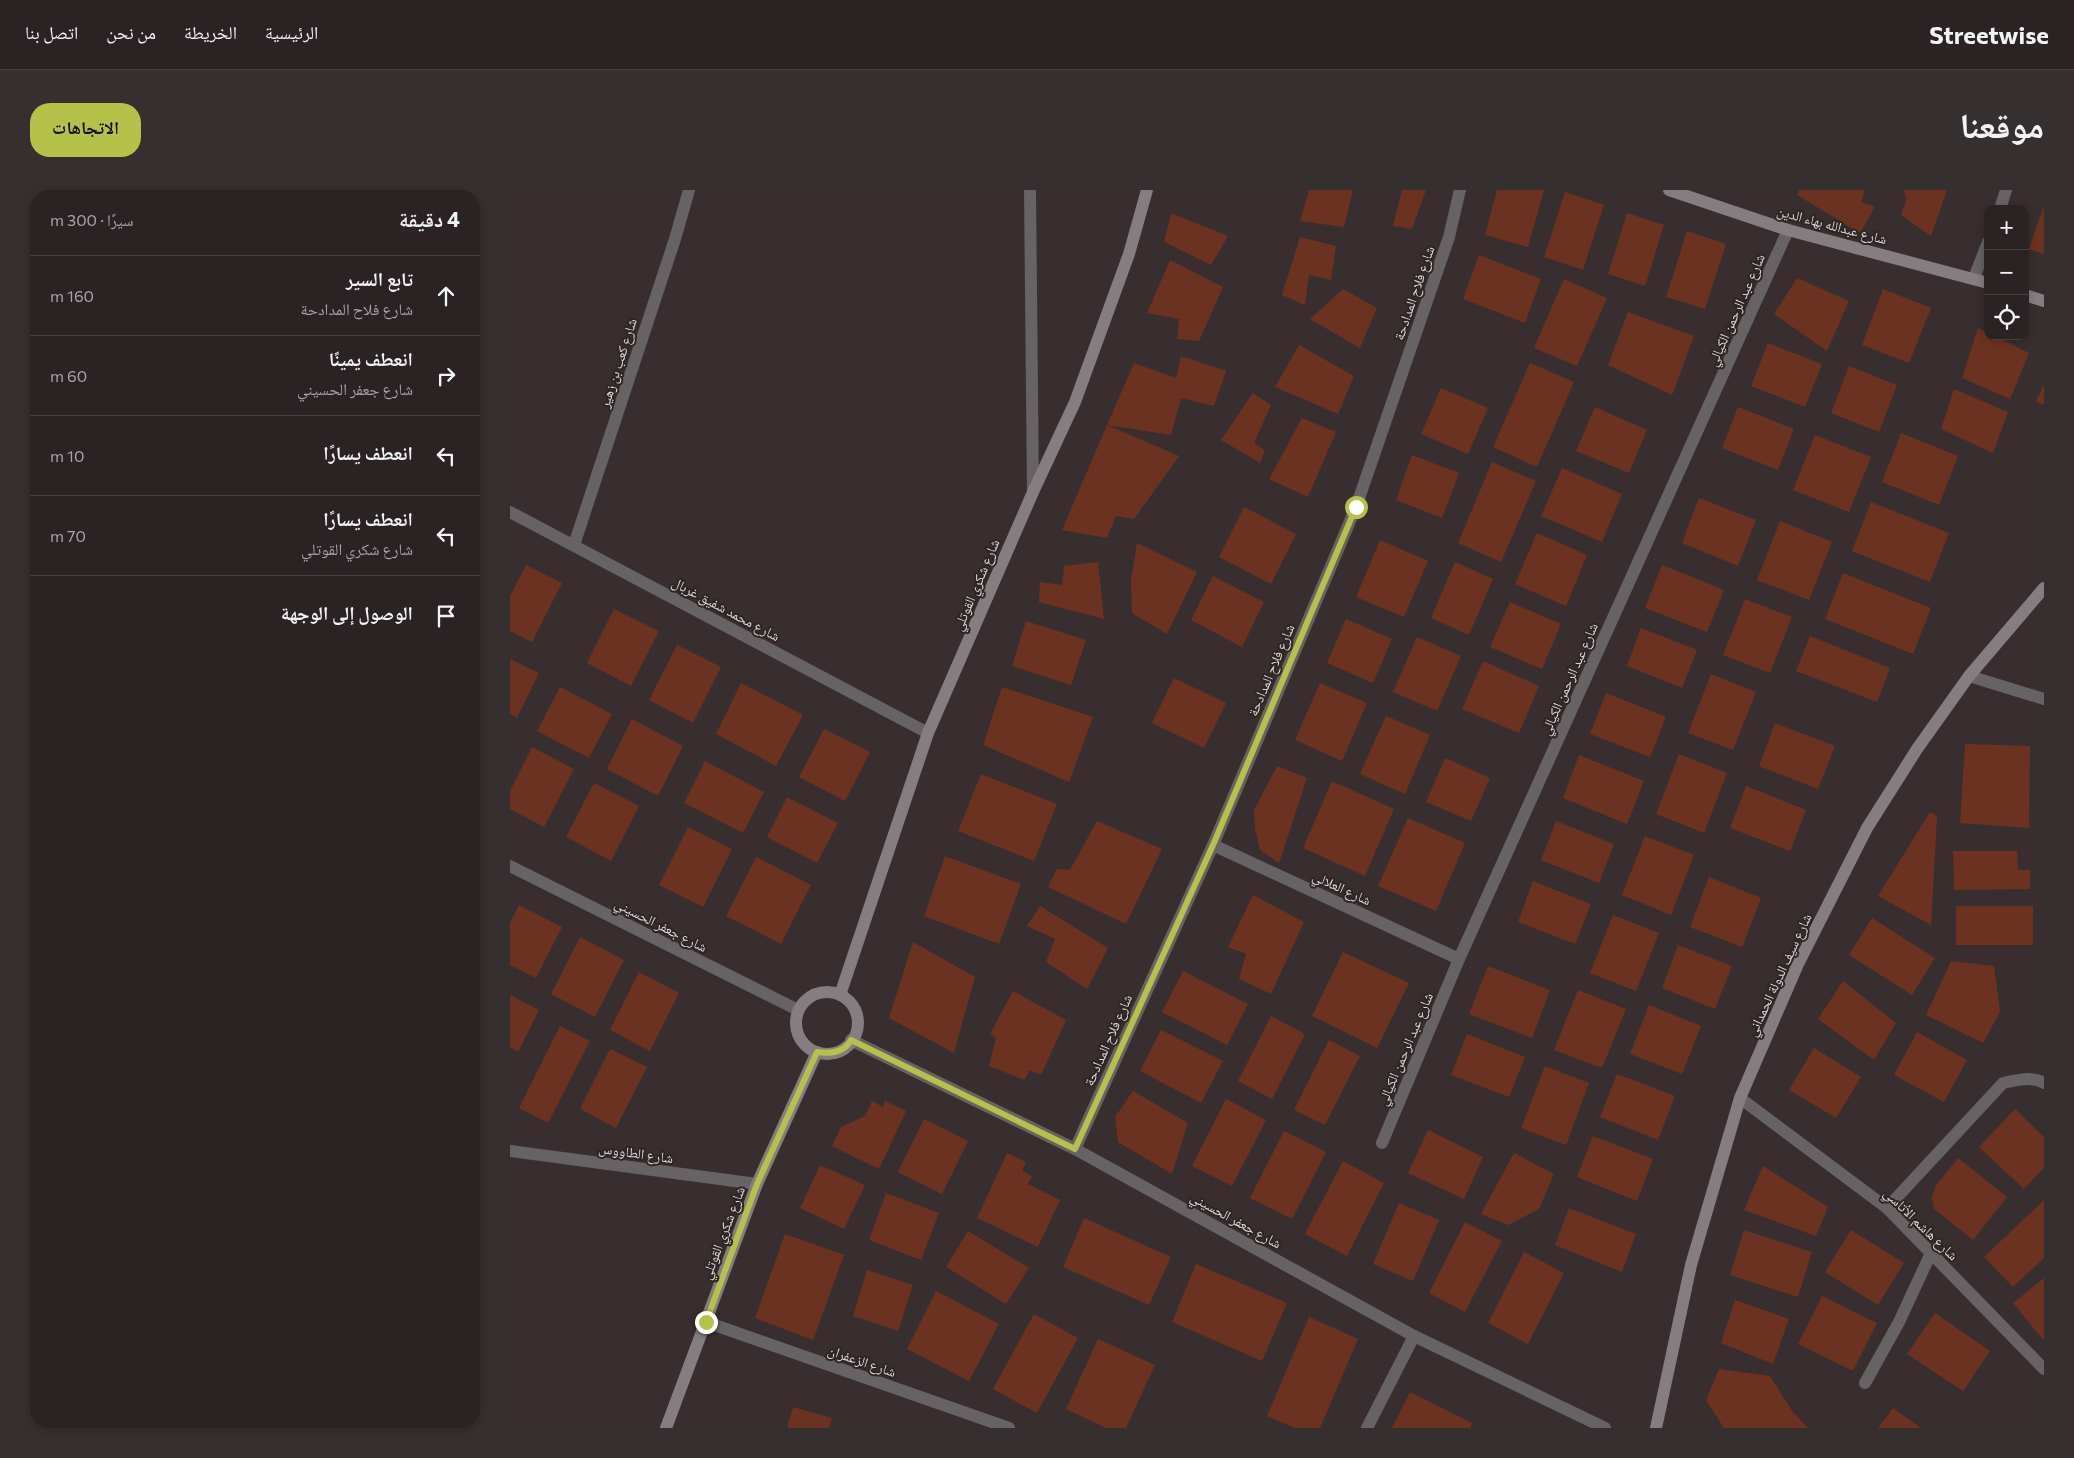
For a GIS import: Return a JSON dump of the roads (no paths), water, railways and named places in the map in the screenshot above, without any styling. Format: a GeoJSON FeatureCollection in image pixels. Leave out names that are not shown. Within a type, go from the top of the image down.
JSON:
{"type":"FeatureCollection","features":[{"type":"Feature","properties":{"kind":"street","name":"شارع كعب بن زهير"},"geometry":{"type":"LineString","coordinates":[[574,545],[689,190]]}},
{"type":"Feature","properties":{"kind":"street"},"geometry":{"type":"LineString","coordinates":[[1030,190],[1033,492]]}},
{"type":"Feature","properties":{"kind":"street","name":"شارع شكري القوتلي"},"geometry":{"type":"LineString","coordinates":[[840,995],[928,733],[1078,393],[1129,254],[1147,190]]}},
{"type":"Feature","properties":{"kind":"street","name":"شارع فلاح المدادحة"},"geometry":{"type":"LineString","coordinates":[[1075,1149],[1213,845],[1356,507],[1449,237],[1460,190]]}},
{"type":"Feature","properties":{"kind":"street","name":"شارع عبدالله بهاء الدين"},"geometry":{"type":"LineString","coordinates":[[1669,190],[1788,230],[1984,282]]}},
{"type":"Feature","properties":{"kind":"street"},"geometry":{"type":"LineString","coordinates":[[2001,205],[2006,190]]}},
{"type":"Feature","properties":{"kind":"street","name":"شارع عبد الرحمن الكيالي"},"geometry":{"type":"LineString","coordinates":[[1382,1142],[1459,959],[1788,230]]}},
{"type":"Feature","properties":{"kind":"street"},"geometry":{"type":"LineString","coordinates":[[1974,278],[1985,250]]}},
{"type":"Feature","properties":{"kind":"street"},"geometry":{"type":"LineString","coordinates":[[2029,296],[2044,301]]}},
{"type":"Feature","properties":{"kind":"street","name":"شارع محمد شفيق غربال"},"geometry":{"type":"LineString","coordinates":[[510,512],[928,733]]}},
{"type":"Feature","properties":{"kind":"street","name":"شارع سيف الدولة الحمداني"},"geometry":{"type":"LineString","coordinates":[[1656,1428],[1691,1265],[1740,1098],[1798,964],[1867,828],[1917,749],[1969,676],[2044,588]]}},
{"type":"Feature","properties":{"kind":"street"},"geometry":{"type":"LineString","coordinates":[[1969,676],[2044,699]]}},
{"type":"Feature","properties":{"kind":"street","name":"شارع العلالي"},"geometry":{"type":"LineString","coordinates":[[1213,845],[1459,959]]}},
{"type":"Feature","properties":{"kind":"street","name":"شارع جعفر الحسيني"},"geometry":{"type":"LineString","coordinates":[[510,866],[798,1010]]}},
{"type":"Feature","properties":{"kind":"street"},"geometry":{"type":"LineString","coordinates":[[829,992],[840,995],[855,1010],[858,1021],[856,1033],[848,1047],[829,1054],[817,1052],[806,1046],[798,1035],[796,1023],[798,1010],[806,1000],[816,993],[829,992]]}},
{"type":"Feature","properties":{"kind":"street","name":"شارع جعفر الحسيني"},"geometry":{"type":"LineString","coordinates":[[851,1040],[1075,1149],[1414,1336],[1605,1428]]}},
{"type":"Feature","properties":{"kind":"street","name":"شارع شكري القوتلي"},"geometry":{"type":"LineString","coordinates":[[666,1428],[757,1184],[817,1052]]}},
{"type":"Feature","properties":{"kind":"street"},"geometry":{"type":"LineString","coordinates":[[1886,1208],[2003,1082],[2021,1079],[2040,1080],[2044,1083]]}},
{"type":"Feature","properties":{"kind":"street","name":"شارع هاشم الأتاسي"},"geometry":{"type":"LineString","coordinates":[[1740,1098],[1886,1208],[2044,1368]]}},
{"type":"Feature","properties":{"kind":"street","name":"شارع الطاووس"},"geometry":{"type":"LineString","coordinates":[[510,1151],[757,1184]]}},
{"type":"Feature","properties":{"kind":"street"},"geometry":{"type":"LineString","coordinates":[[1865,1383],[1899,1322],[1931,1253]]}},
{"type":"Feature","properties":{"kind":"street","name":"شارع الزعفران"},"geometry":{"type":"LineString","coordinates":[[706,1322],[1009,1428]]}},
{"type":"Feature","properties":{"kind":"street"},"geometry":{"type":"LineString","coordinates":[[1367,1428],[1414,1336]]}}]}
